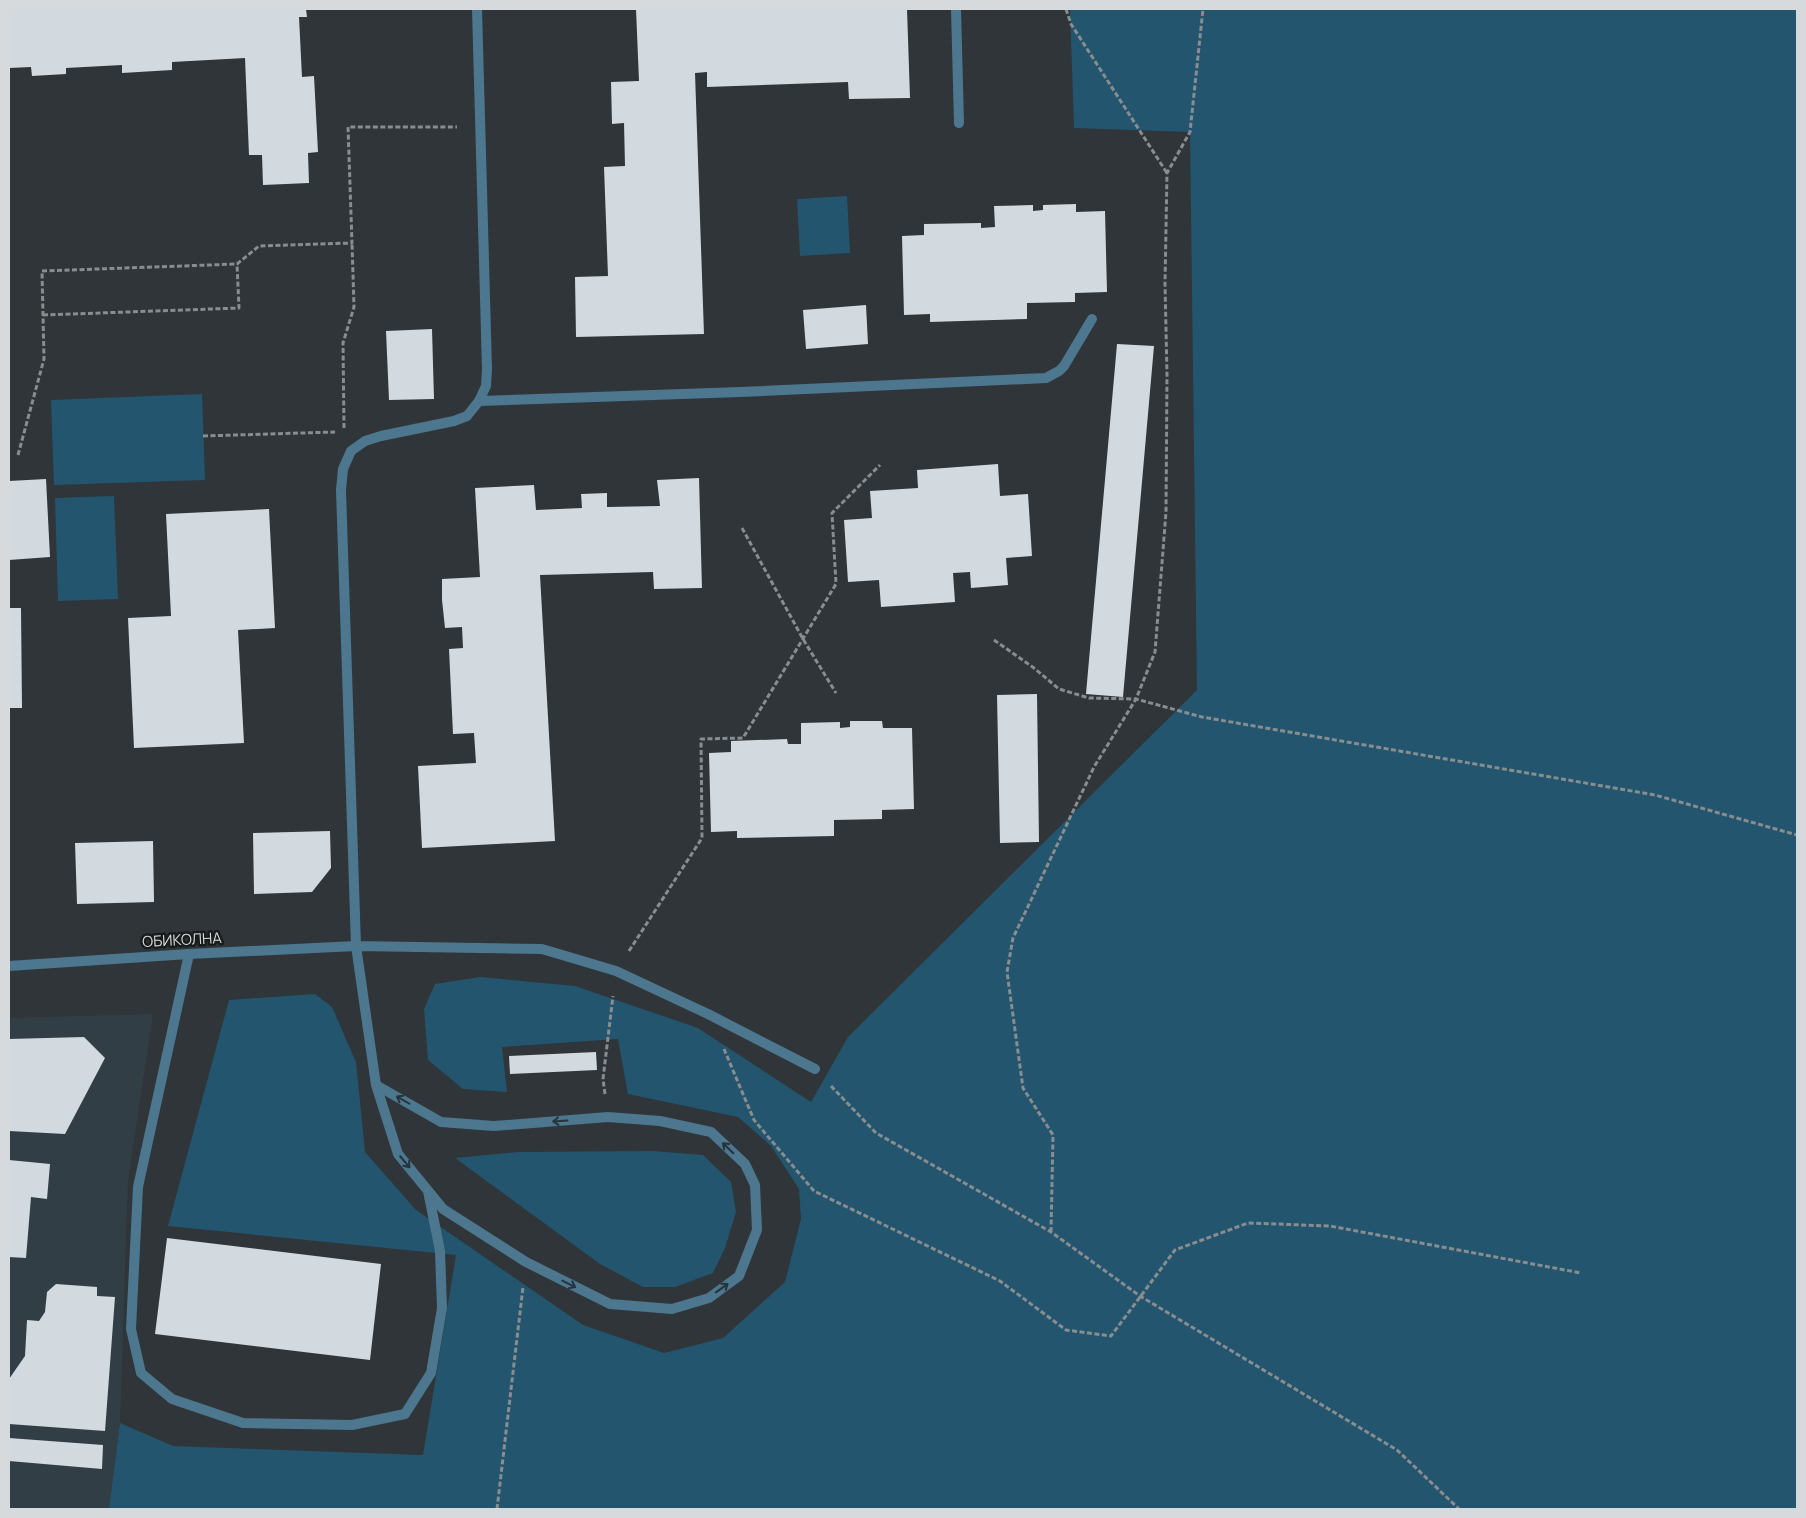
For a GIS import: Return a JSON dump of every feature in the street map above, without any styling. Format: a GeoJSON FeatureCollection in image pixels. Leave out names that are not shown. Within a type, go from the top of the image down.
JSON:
{"type":"FeatureCollection","features":[{"type":"Feature","properties":{"kind":"street"},"geometry":{"type":"LineString","coordinates":[[376,1085],[441,1122],[494,1126],[608,1117],[660,1121],[711,1132],[745,1164],[755,1184],[758,1230],[739,1276],[709,1298],[672,1309],[610,1304],[526,1262],[443,1209],[398,1154],[376,1085],[356,946],[341,490],[343,469],[351,451],[365,441],[381,436],[454,421],[467,416],[480,401],[486,386],[477,9]]}},
{"type":"Feature","properties":{"kind":"street"},"geometry":{"type":"LineString","coordinates":[[956,9],[959,122]]}},
{"type":"Feature","properties":{"kind":"street"},"geometry":{"type":"LineString","coordinates":[[480,401],[740,392],[1046,378],[1059,372],[1064,366],[1092,319]]}},
{"type":"Feature","properties":{"kind":"street","name":"ОБИКОЛНА"},"geometry":{"type":"LineString","coordinates":[[9,966],[189,954],[356,946],[542,950],[616,972],[708,1014],[815,1069]]}},
{"type":"Feature","properties":{"kind":"street"},"geometry":{"type":"LineString","coordinates":[[189,954],[138,1187],[131,1329],[141,1373],[172,1399],[243,1423],[352,1425],[405,1414],[431,1373],[442,1308],[440,1250],[427,1190]]}},
{"type":"Feature","properties":{"kind":"path"},"geometry":{"type":"LineString","coordinates":[[1066,9],[1071,24],[1167,173]]}},
{"type":"Feature","properties":{"kind":"path"},"geometry":{"type":"LineString","coordinates":[[1051,1232],[1053,1135],[1023,1088],[1007,972],[1013,938],[1094,767],[1136,698],[1155,652],[1166,512],[1167,375],[1165,284],[1167,173],[1190,132],[1203,9]]}},
{"type":"Feature","properties":{"kind":"path"},"geometry":{"type":"LineString","coordinates":[[204,436],[344,432],[343,343],[354,307],[348,127],[481,128]]}},
{"type":"Feature","properties":{"kind":"path"},"geometry":{"type":"LineString","coordinates":[[18,455],[44,360],[42,270],[237,264],[259,246],[352,243]]}},
{"type":"Feature","properties":{"kind":"path"},"geometry":{"type":"LineString","coordinates":[[43,315],[239,308],[237,264]]}},
{"type":"Feature","properties":{"kind":"path"},"geometry":{"type":"LineString","coordinates":[[608,1117],[604,1079],[616,972],[702,838],[701,740],[743,738],[836,584],[832,513],[880,465]]}},
{"type":"Feature","properties":{"kind":"path"},"geometry":{"type":"LineString","coordinates":[[742,528],[803,639],[836,693]]}},
{"type":"Feature","properties":{"kind":"path"},"geometry":{"type":"LineString","coordinates":[[994,640],[1034,668],[1059,689],[1089,698],[1136,698],[1202,717],[1655,795],[1797,835]]}},
{"type":"Feature","properties":{"kind":"path"},"geometry":{"type":"LineString","coordinates":[[708,1014],[754,1120],[814,1191],[1000,1281],[1066,1330],[1111,1336],[1175,1250],[1248,1224],[1330,1226],[1581,1273]]}},
{"type":"Feature","properties":{"kind":"path"},"geometry":{"type":"LineString","coordinates":[[815,1069],[876,1133],[1051,1232],[1140,1296],[1397,1450],[1459,1509]]}},
{"type":"Feature","properties":{"kind":"path"},"geometry":{"type":"LineString","coordinates":[[497,1509],[526,1262]]}},
{"type":"Feature","properties":{"kind":"shaded area"},"geometry":{"type":"Polygon","coordinates":[[[1070,9],[1797,9],[1797,1509],[109,1509],[120,1423],[173,1446],[423,1455],[456,1255],[168,1226],[229,1000],[315,994],[332,1007],[356,1062],[365,1152],[416,1210],[583,1325],[664,1353],[723,1338],[785,1282],[801,1219],[799,1189],[771,1146],[738,1117],[628,1094],[618,1039],[502,1047],[507,1092],[463,1089],[428,1060],[424,1009],[435,984],[480,977],[575,986],[698,1028],[811,1102],[848,1037],[1197,690],[1190,132],[1074,128],[1070,9]]]}},
{"type":"Feature","properties":{"kind":"shaded area"},"geometry":{"type":"Polygon","coordinates":[[[847,196],[850,253],[800,256],[797,199],[847,196]]]}},
{"type":"Feature","properties":{"kind":"shaded area"},"geometry":{"type":"Polygon","coordinates":[[[202,394],[205,480],[54,485],[51,400],[202,394]]]}},
{"type":"Feature","properties":{"kind":"shaded area"},"geometry":{"type":"Polygon","coordinates":[[[114,496],[118,599],[58,601],[55,498],[114,496]]]}},
{"type":"Feature","properties":{"kind":"shaded area"},"geometry":{"type":"Polygon","coordinates":[[[153,1014],[128,1181],[120,1423],[109,1509],[9,1509],[9,1018],[153,1014]]]}},
{"type":"Feature","properties":{"kind":"shaded area"},"geometry":{"type":"Polygon","coordinates":[[[653,1151],[703,1155],[731,1182],[736,1212],[725,1248],[713,1273],[675,1287],[643,1287],[600,1264],[455,1158],[518,1152],[653,1151]]]}},
{"type":"Feature","properties":{"kind":"building"},"geometry":{"type":"Polygon","coordinates":[[[9,9],[306,9],[307,17],[299,17],[302,77],[314,76],[318,152],[308,153],[309,183],[263,185],[262,155],[249,155],[245,58],[172,62],[172,70],[122,73],[122,65],[66,68],[66,74],[32,76],[31,67],[9,68],[9,9]]]}},
{"type":"Feature","properties":{"kind":"building"},"geometry":{"type":"Polygon","coordinates":[[[636,9],[907,9],[910,98],[849,99],[848,82],[707,87],[707,72],[695,73],[704,334],[576,337],[575,277],[608,276],[604,167],[625,166],[624,123],[612,124],[611,82],[639,81],[636,9]]]}},
{"type":"Feature","properties":{"kind":"building"},"geometry":{"type":"Polygon","coordinates":[[[1076,204],[1076,212],[1105,211],[1107,292],[1075,293],[1075,302],[1027,303],[1027,319],[930,322],[930,314],[904,315],[902,236],[924,235],[924,224],[981,223],[981,228],[995,227],[994,206],[1033,205],[1033,211],[1043,210],[1043,205],[1076,204]]]}},
{"type":"Feature","properties":{"kind":"building"},"geometry":{"type":"Polygon","coordinates":[[[866,305],[868,344],[806,349],[803,310],[866,305]]]}},
{"type":"Feature","properties":{"kind":"building"},"geometry":{"type":"Polygon","coordinates":[[[432,329],[434,399],[389,400],[386,331],[432,329]]]}},
{"type":"Feature","properties":{"kind":"building"},"geometry":{"type":"Polygon","coordinates":[[[1117,344],[1154,346],[1123,697],[1086,694],[1117,344]]]}},
{"type":"Feature","properties":{"kind":"building"},"geometry":{"type":"Polygon","coordinates":[[[998,464],[1000,496],[1028,494],[1032,556],[1006,558],[1008,585],[971,588],[970,572],[953,573],[955,602],[881,607],[879,580],[848,582],[844,520],[872,518],[870,491],[918,488],[917,470],[998,464]]]}},
{"type":"Feature","properties":{"kind":"building"},"geometry":{"type":"Polygon","coordinates":[[[699,478],[702,588],[654,589],[653,572],[540,575],[555,841],[422,848],[418,766],[476,763],[474,733],[453,734],[449,649],[463,648],[462,627],[445,628],[442,600],[442,579],[480,577],[475,488],[534,485],[536,510],[582,508],[581,494],[607,493],[607,507],[660,506],[657,480],[699,478]]]}},
{"type":"Feature","properties":{"kind":"building"},"geometry":{"type":"Polygon","coordinates":[[[46,479],[50,557],[9,560],[9,481],[46,479]]]}},
{"type":"Feature","properties":{"kind":"building"},"geometry":{"type":"Polygon","coordinates":[[[269,509],[275,628],[238,630],[244,743],[134,748],[128,618],[171,616],[166,514],[269,509]]]}},
{"type":"Feature","properties":{"kind":"building"},"geometry":{"type":"Polygon","coordinates":[[[9,608],[21,608],[22,708],[9,708],[9,608]]]}},
{"type":"Feature","properties":{"kind":"building"},"geometry":{"type":"Polygon","coordinates":[[[1037,694],[1039,842],[1000,843],[997,695],[1037,694]]]}},
{"type":"Feature","properties":{"kind":"building"},"geometry":{"type":"Polygon","coordinates":[[[850,721],[882,721],[883,728],[912,728],[914,809],[882,810],[882,819],[834,820],[834,836],[737,838],[737,831],[711,832],[709,753],[731,752],[731,741],[787,739],[788,744],[801,744],[801,723],[840,722],[840,728],[850,727],[850,721]]]}},
{"type":"Feature","properties":{"kind":"building"},"geometry":{"type":"Polygon","coordinates":[[[330,831],[331,868],[312,892],[254,894],[253,833],[330,831]]]}},
{"type":"Feature","properties":{"kind":"building"},"geometry":{"type":"Polygon","coordinates":[[[153,841],[154,902],[77,904],[75,843],[153,841]]]}},
{"type":"Feature","properties":{"kind":"building"},"geometry":{"type":"Polygon","coordinates":[[[84,1037],[105,1058],[65,1134],[9,1131],[9,1039],[84,1037]]]}},
{"type":"Feature","properties":{"kind":"building"},"geometry":{"type":"Polygon","coordinates":[[[596,1052],[597,1070],[510,1074],[509,1056],[596,1052]]]}},
{"type":"Feature","properties":{"kind":"building"},"geometry":{"type":"Polygon","coordinates":[[[9,1160],[50,1164],[47,1199],[31,1197],[26,1258],[9,1257],[9,1160]]]}},
{"type":"Feature","properties":{"kind":"building"},"geometry":{"type":"Polygon","coordinates":[[[167,1238],[381,1264],[370,1360],[155,1334],[167,1238]]]}},
{"type":"Feature","properties":{"kind":"building"},"geometry":{"type":"Polygon","coordinates":[[[56,1284],[97,1287],[97,1296],[115,1297],[105,1431],[9,1424],[9,1379],[25,1356],[27,1320],[39,1321],[45,1312],[47,1292],[56,1284]]]}},
{"type":"Feature","properties":{"kind":"building"},"geometry":{"type":"Polygon","coordinates":[[[9,1438],[103,1445],[102,1469],[9,1461],[9,1438]]]}}]}
